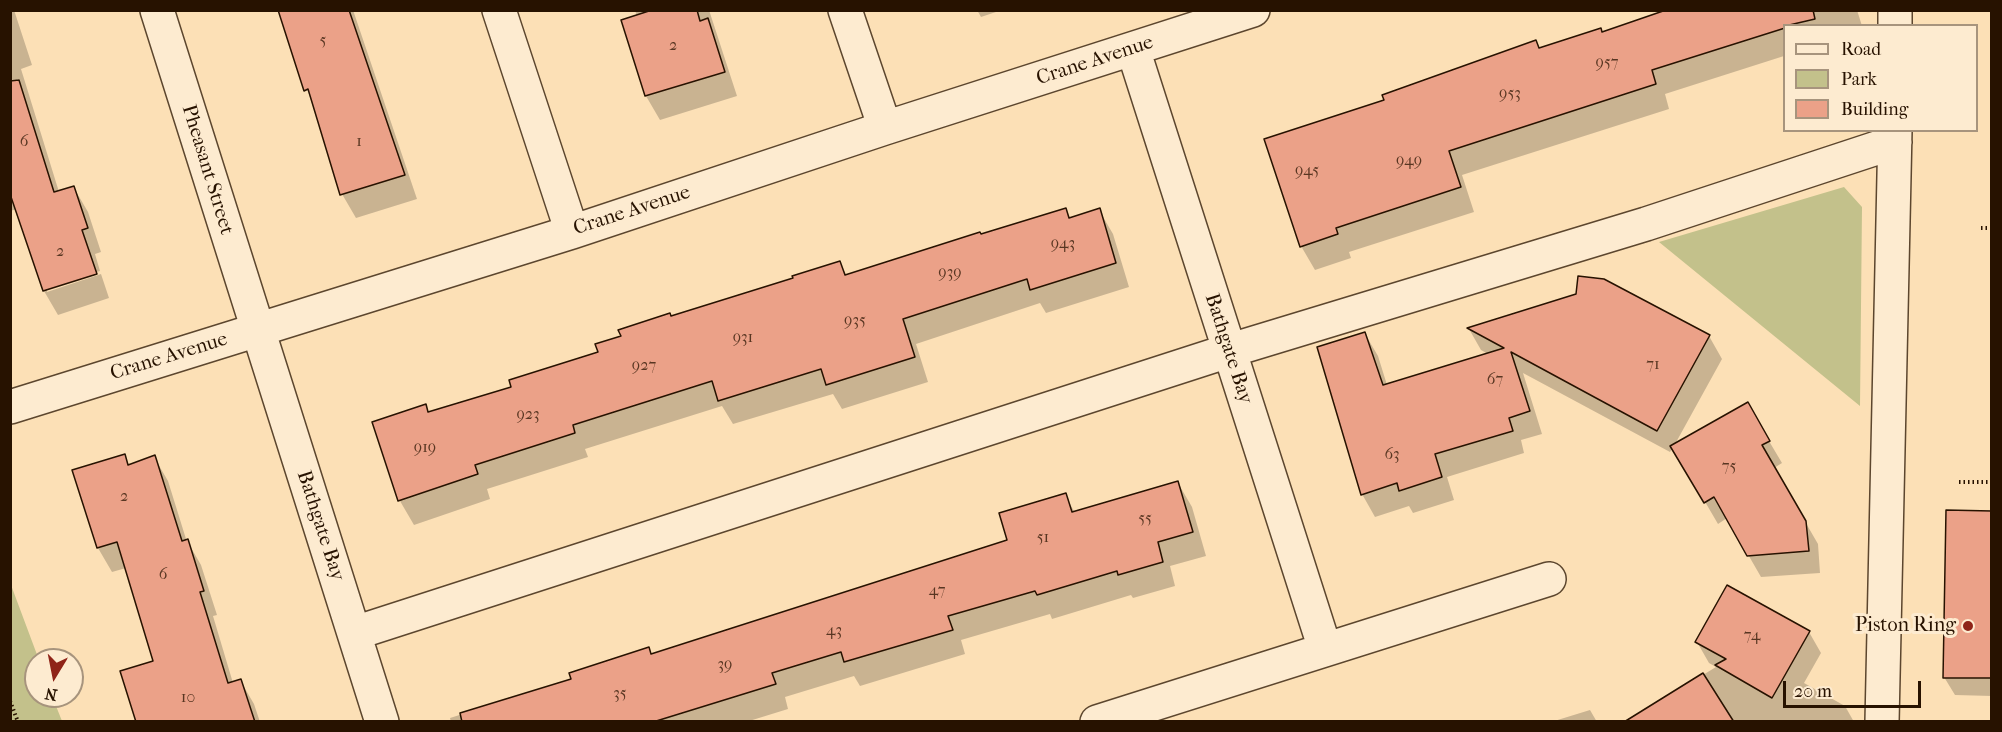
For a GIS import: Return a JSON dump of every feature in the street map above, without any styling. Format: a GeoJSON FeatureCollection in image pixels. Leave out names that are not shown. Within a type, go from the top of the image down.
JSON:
{"type":"FeatureCollection","features":[{"type":"Feature","properties":{"kind":"street","name":"Pheasant Street"},"geometry":{"type":"LineString","coordinates":[[157,10],[257,330]]}},
{"type":"Feature","properties":{"kind":"street"},"geometry":{"type":"LineString","coordinates":[[498,10],[572,232]]}},
{"type":"Feature","properties":{"kind":"street"},"geometry":{"type":"LineString","coordinates":[[845,10],[885,128]]}},
{"type":"Feature","properties":{"kind":"street","name":"Crane Avenue"},"geometry":{"type":"LineString","coordinates":[[10,407],[572,232],[885,128],[1133,49],[1204,18],[1253,10]]}},
{"type":"Feature","properties":{"kind":"street","name":"Bathgate Bay"},"geometry":{"type":"LineString","coordinates":[[1133,49],[1325,648]]}},
{"type":"Feature","properties":{"kind":"street"},"geometry":{"type":"LineString","coordinates":[[355,633],[1228,351],[1646,224],[1895,136],[1882,722]]}},
{"type":"Feature","properties":{"kind":"street","name":"Bathgate Bay"},"geometry":{"type":"LineString","coordinates":[[257,330],[382,722]]}},
{"type":"Feature","properties":{"kind":"street"},"geometry":{"type":"LineString","coordinates":[[1097,722],[1549,579]]}},
{"type":"Feature","properties":{"kind":"path"},"geometry":{"type":"LineString","coordinates":[[1981,228],[1992,228]]}},
{"type":"Feature","properties":{"kind":"path"},"geometry":{"type":"LineString","coordinates":[[1959,482],[1992,482]]}},
{"type":"Feature","properties":{"kind":"path"},"geometry":{"type":"LineString","coordinates":[[10,701],[18,722]]}},
{"type":"Feature","properties":{"kind":"green space"},"geometry":{"type":"Polygon","coordinates":[[[1844,187],[1862,207],[1860,406],[1659,242],[1844,187]]]}},
{"type":"Feature","properties":{"kind":"green space"},"geometry":{"type":"Polygon","coordinates":[[[11,585],[35,648],[24,648],[24,708],[57,708],[62,721],[11,721],[11,585]]]}},
{"type":"Feature","properties":{"kind":"building"},"geometry":{"type":"Polygon","coordinates":[[[278,10],[349,10],[405,175],[340,195],[308,89],[304,91],[278,10]]]}},
{"type":"Feature","properties":{"kind":"building"},"geometry":{"type":"Polygon","coordinates":[[[652,10],[697,10],[700,21],[708,18],[725,72],[645,96],[621,20],[652,10]]]}},
{"type":"Feature","properties":{"kind":"building"},"geometry":{"type":"Polygon","coordinates":[[[1666,10],[1813,10],[1815,19],[1783,24],[1783,29],[1652,70],[1656,84],[1449,151],[1461,187],[1336,228],[1338,234],[1300,247],[1264,139],[1384,100],[1382,95],[1536,40],[1539,48],[1601,28],[1602,32],[1666,10]]]}},
{"type":"Feature","properties":{"kind":"building"},"geometry":{"type":"Polygon","coordinates":[[[19,80],[54,192],[74,186],[88,228],[82,230],[97,274],[43,291],[10,194],[10,81],[19,80]]]}},
{"type":"Feature","properties":{"kind":"building"},"geometry":{"type":"Polygon","coordinates":[[[1066,208],[1069,218],[1100,208],[1116,263],[1030,290],[1027,279],[903,319],[915,357],[826,385],[821,369],[718,401],[712,381],[573,425],[575,433],[475,465],[478,474],[398,501],[372,422],[426,404],[428,412],[511,387],[509,380],[598,352],[595,344],[621,336],[618,330],[670,313],[671,316],[840,261],[845,275],[980,232],[981,234],[1066,208]]]}},
{"type":"Feature","properties":{"kind":"building"},"geometry":{"type":"Polygon","coordinates":[[[1578,276],[1604,279],[1710,335],[1657,431],[1511,352],[1530,411],[1509,418],[1513,431],[1435,454],[1442,477],[1399,491],[1397,483],[1361,495],[1317,347],[1365,332],[1383,385],[1504,348],[1467,328],[1576,294],[1578,276]]]}},
{"type":"Feature","properties":{"kind":"building"},"geometry":{"type":"Polygon","coordinates":[[[1748,402],[1770,441],[1762,445],[1806,521],[1809,551],[1747,556],[1714,497],[1704,503],[1670,446],[1748,402]]]}},
{"type":"Feature","properties":{"kind":"building"},"geometry":{"type":"Polygon","coordinates":[[[125,454],[128,465],[155,455],[182,541],[188,539],[204,591],[200,592],[228,683],[241,679],[255,722],[136,722],[120,671],[153,661],[117,542],[97,548],[72,470],[125,454]]]}},
{"type":"Feature","properties":{"kind":"building"},"geometry":{"type":"Polygon","coordinates":[[[1178,481],[1193,532],[1158,542],[1163,562],[1118,575],[1117,571],[1037,595],[1035,591],[948,616],[953,630],[844,662],[841,652],[772,673],[776,684],[653,722],[462,722],[460,713],[571,679],[569,673],[649,647],[651,654],[1007,540],[999,513],[1066,493],[1072,512],[1178,481]]]}},
{"type":"Feature","properties":{"kind":"building","name":"Piston Ring"},"geometry":{"type":"Polygon","coordinates":[[[1946,510],[1992,511],[1992,678],[1943,678],[1946,510]]]}},
{"type":"Feature","properties":{"kind":"building"},"geometry":{"type":"Polygon","coordinates":[[[1727,585],[1810,631],[1772,698],[1715,665],[1726,659],[1695,642],[1727,585]]]}},
{"type":"Feature","properties":{"kind":"building"},"geometry":{"type":"Polygon","coordinates":[[[1703,673],[1734,722],[1624,722],[1703,673]]]}},
{"type":"Feature","properties":{"kind":"place","name":"Piston Ring"},"geometry":{"type":"Point","coordinates":[1968,626]}}]}
